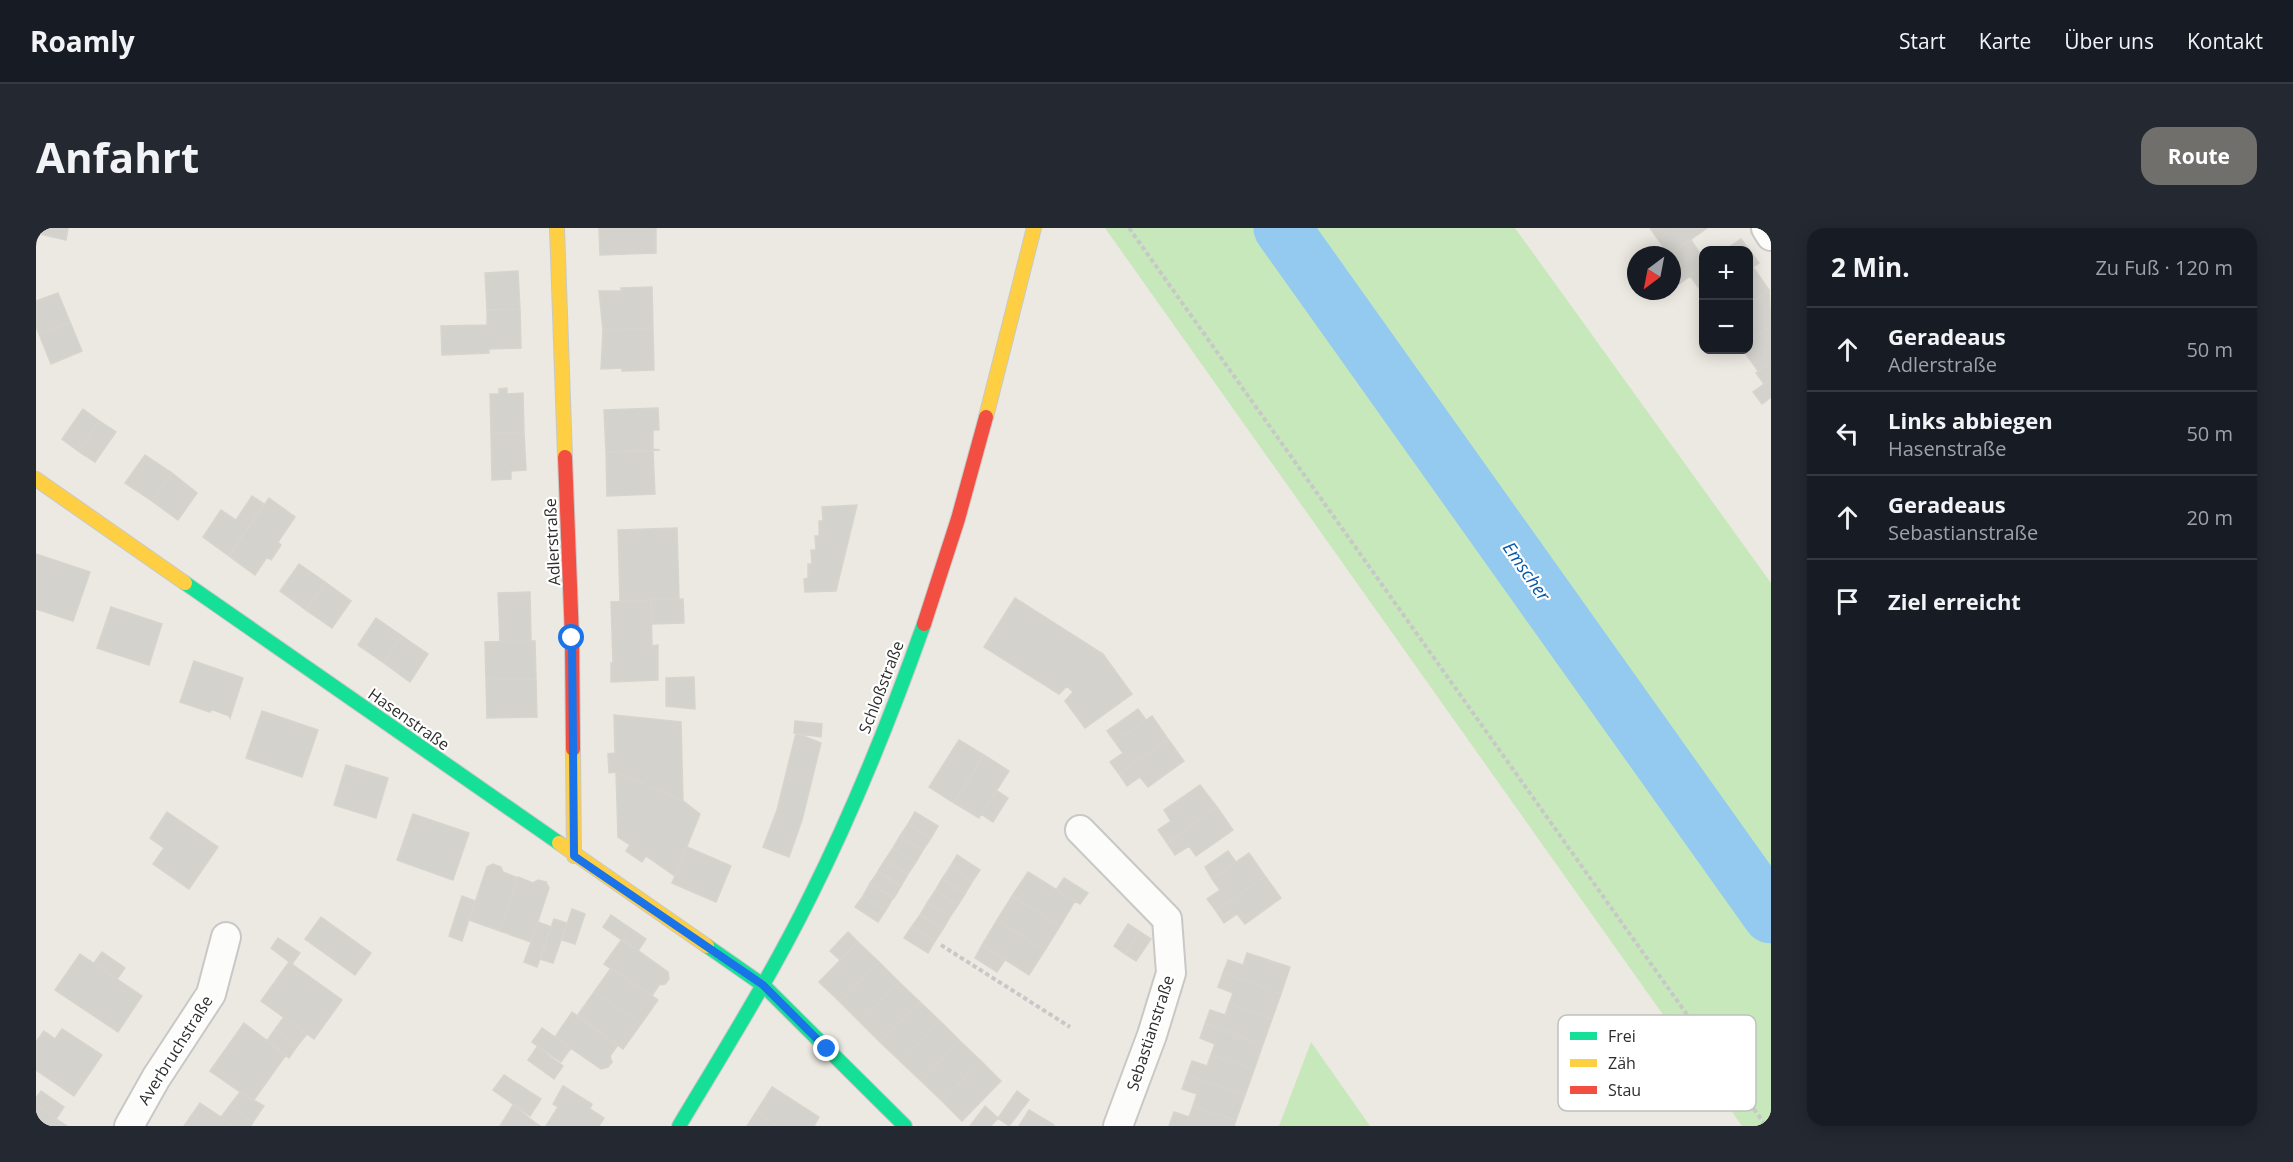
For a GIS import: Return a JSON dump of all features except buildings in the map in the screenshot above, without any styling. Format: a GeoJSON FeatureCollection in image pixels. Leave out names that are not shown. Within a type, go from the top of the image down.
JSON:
{"type":"FeatureCollection","features":[{"type":"Feature","properties":{"kind":"street","name":"Adlerstraße"},"geometry":{"type":"LineString","coordinates":[[557,228],[572,638],[574,856]]}},
{"type":"Feature","properties":{"kind":"street","name":"Schloßstraße"},"geometry":{"type":"LineString","coordinates":[[679,1126],[763,985],[827,863],[881,734],[928,614],[981,439],[1034,228]]}},
{"type":"Feature","properties":{"kind":"street"},"geometry":{"type":"LineString","coordinates":[[1766,228],[1771,236]]}},
{"type":"Feature","properties":{"kind":"street","name":"Hasenstraße"},"geometry":{"type":"LineString","coordinates":[[36,479],[574,856],[763,985]]}},
{"type":"Feature","properties":{"kind":"street","name":"Sebastianstraße"},"geometry":{"type":"LineString","coordinates":[[1080,830],[1167,919],[1171,973],[1152,1035],[1118,1126]]}},
{"type":"Feature","properties":{"kind":"street","name":"Averbruchstraße"},"geometry":{"type":"LineString","coordinates":[[129,1126],[156,1078],[211,994],[226,937]]}},
{"type":"Feature","properties":{"kind":"street"},"geometry":{"type":"LineString","coordinates":[[763,985],[905,1126]]}},
{"type":"Feature","properties":{"kind":"path"},"geometry":{"type":"LineString","coordinates":[[1130,228],[1687,1015]]}},
{"type":"Feature","properties":{"kind":"path"},"geometry":{"type":"LineString","coordinates":[[941,945],[1070,1027]]}},
{"type":"Feature","properties":{"kind":"path"},"geometry":{"type":"LineString","coordinates":[[1755,1111],[1766,1126]]}},
{"type":"Feature","properties":{"kind":"green space"},"geometry":{"type":"Polygon","coordinates":[[[1105,228],[1515,228],[1771,583],[1771,1126],[1742,1126],[1731,1111],[1756,1111],[1756,1015],[1663,1015],[1105,228]]]}},
{"type":"Feature","properties":{"kind":"green space"},"geometry":{"type":"Polygon","coordinates":[[[1311,1042],[1370,1126],[1279,1126],[1311,1042]]]}},
{"type":"Feature","properties":{"kind":"waterway","name":"Emscher"},"geometry":{"type":"LineString","coordinates":[[1282,228],[1771,915]]}},
{"type":"Feature","properties":{"kind":"traffic: fast"},"geometry":{"type":"LineString","coordinates":[[185,583],[559,843]]}},
{"type":"Feature","properties":{"kind":"traffic: fast"},"geometry":{"type":"LineString","coordinates":[[679,1126],[763,984],[810,897],[871,762],[924,624]]}},
{"type":"Feature","properties":{"kind":"traffic: fast"},"geometry":{"type":"LineString","coordinates":[[707,946],[763,985],[905,1126]]}},
{"type":"Feature","properties":{"kind":"traffic: slow"},"geometry":{"type":"LineString","coordinates":[[557,228],[565,457]]}},
{"type":"Feature","properties":{"kind":"traffic: slow"},"geometry":{"type":"LineString","coordinates":[[986,417],[1034,228]]}},
{"type":"Feature","properties":{"kind":"traffic: slow"},"geometry":{"type":"LineString","coordinates":[[36,479],[185,583]]}},
{"type":"Feature","properties":{"kind":"traffic: slow"},"geometry":{"type":"LineString","coordinates":[[573,749],[574,856]]}},
{"type":"Feature","properties":{"kind":"traffic: slow"},"geometry":{"type":"LineString","coordinates":[[559,843],[707,946]]}},
{"type":"Feature","properties":{"kind":"traffic: jam"},"geometry":{"type":"LineString","coordinates":[[924,624],[958,519],[986,417]]}},
{"type":"Feature","properties":{"kind":"traffic: jam"},"geometry":{"type":"LineString","coordinates":[[565,457],[572,638],[573,749]]}},
{"type":"Feature","properties":{"kind":"route"},"geometry":{"type":"LineString","coordinates":[[572,638],[574,856],[763,985],[827,1049]]}}]}
